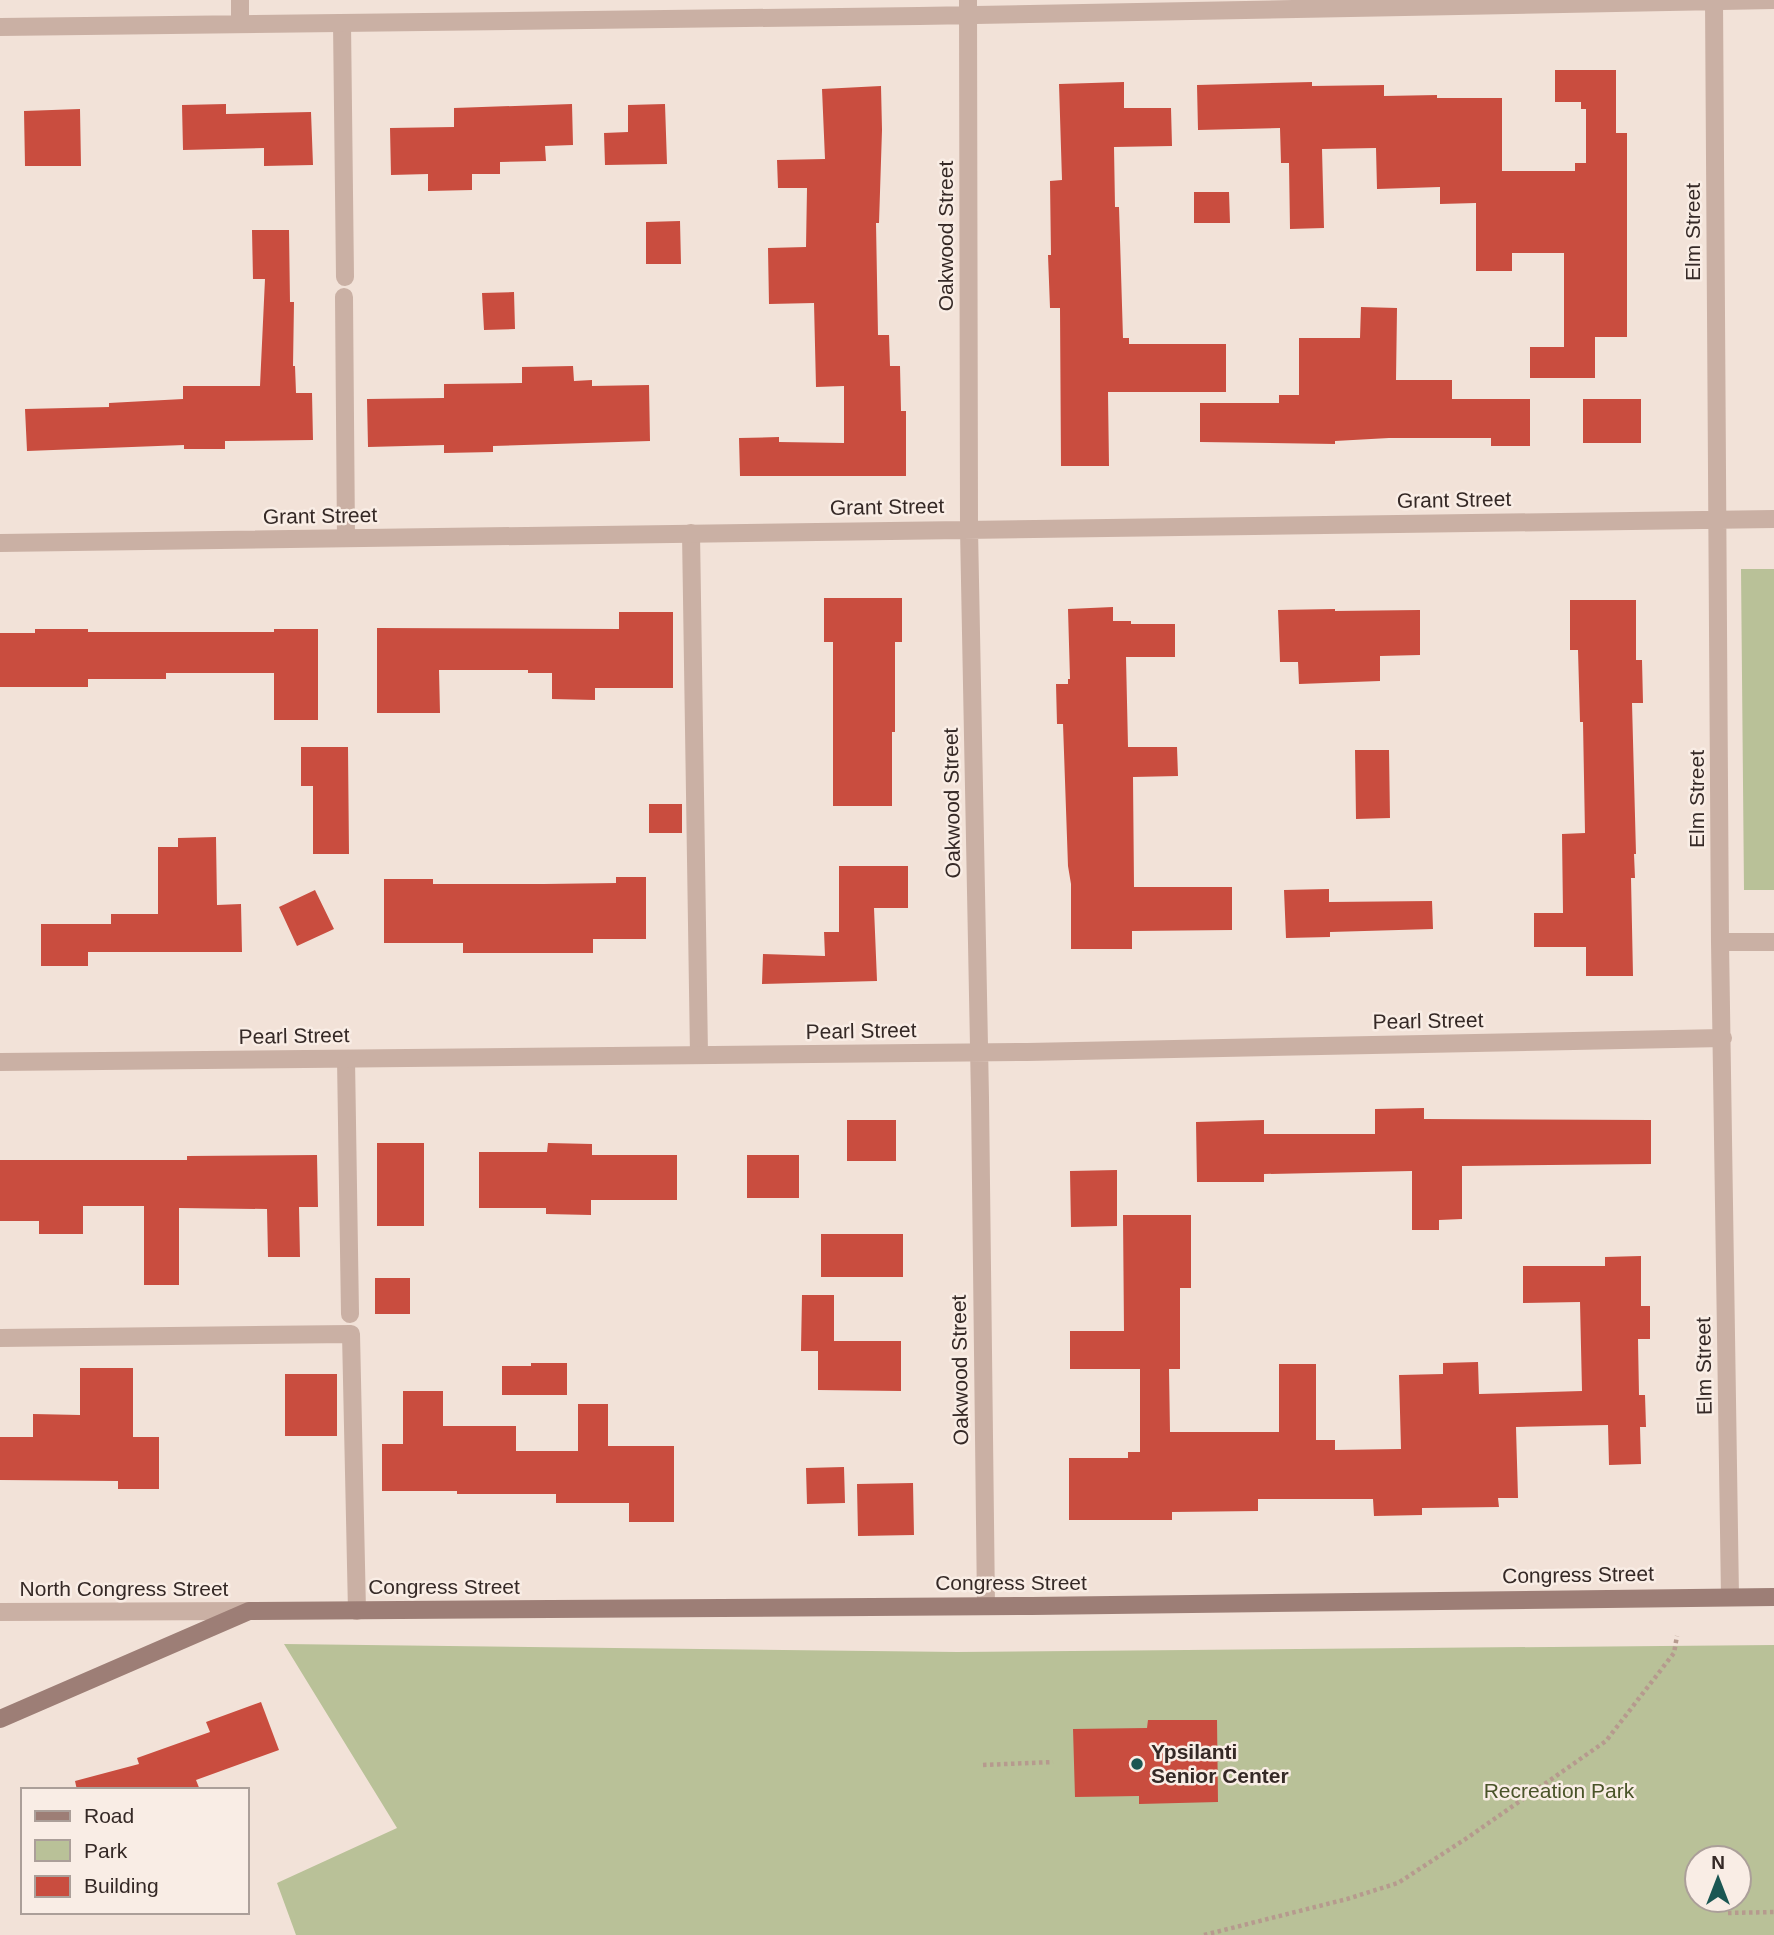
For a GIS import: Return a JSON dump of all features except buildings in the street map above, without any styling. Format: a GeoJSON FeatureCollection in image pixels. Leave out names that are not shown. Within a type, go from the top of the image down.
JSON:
{"type":"FeatureCollection","features":[{"type":"Feature","properties":{"kind":"street"},"geometry":{"type":"LineString","coordinates":[[240,0],[240,24]]}},
{"type":"Feature","properties":{"kind":"street"},"geometry":{"type":"LineString","coordinates":[[0,27],[342,23],[968,7],[1774,0]]}},
{"type":"Feature","properties":{"kind":"street","name":"Elm Street"},"geometry":{"type":"LineString","coordinates":[[1714,1],[1720,942],[1730,1597]]}},
{"type":"Feature","properties":{"kind":"street","name":"Oakwood Street"},"geometry":{"type":"LineString","coordinates":[[968,7],[969,529],[986,1606]]}},
{"type":"Feature","properties":{"kind":"street"},"geometry":{"type":"LineString","coordinates":[[342,23],[345,277]]}},
{"type":"Feature","properties":{"kind":"street"},"geometry":{"type":"LineString","coordinates":[[344,297],[346,538]]}},
{"type":"Feature","properties":{"kind":"street","name":"Grant Street"},"geometry":{"type":"LineString","coordinates":[[0,543],[1774,519]]}},
{"type":"Feature","properties":{"kind":"street"},"geometry":{"type":"LineString","coordinates":[[691,533],[699,1055]]}},
{"type":"Feature","properties":{"kind":"street"},"geometry":{"type":"LineString","coordinates":[[1720,942],[1774,942]]}},
{"type":"Feature","properties":{"kind":"street","name":"Pearl Street"},"geometry":{"type":"LineString","coordinates":[[0,1062],[979,1052],[1723,1038]]}},
{"type":"Feature","properties":{"kind":"street"},"geometry":{"type":"LineString","coordinates":[[346,1059],[350,1314]]}},
{"type":"Feature","properties":{"kind":"street"},"geometry":{"type":"LineString","coordinates":[[0,1338],[351,1334],[357,1611]]}},
{"type":"Feature","properties":{"kind":"street","name":"Congress Street"},"geometry":{"type":"LineString","coordinates":[[249,1611],[1774,1597]]}},
{"type":"Feature","properties":{"kind":"street"},"geometry":{"type":"LineString","coordinates":[[0,1719],[249,1611]]}},
{"type":"Feature","properties":{"kind":"street","name":"North Congress Street"},"geometry":{"type":"LineString","coordinates":[[0,1612],[249,1611]]}},
{"type":"Feature","properties":{"kind":"path"},"geometry":{"type":"LineString","coordinates":[[1204,1935],[1347,1899],[1398,1883],[1606,1741],[1674,1653],[1678,1636]]}},
{"type":"Feature","properties":{"kind":"path"},"geometry":{"type":"LineString","coordinates":[[983,1765],[1053,1762]]}},
{"type":"Feature","properties":{"kind":"path"},"geometry":{"type":"LineString","coordinates":[[1753,1912],[1774,1912]]}},
{"type":"Feature","properties":{"kind":"green space"},"geometry":{"type":"Polygon","coordinates":[[[1741,569],[1774,569],[1774,890],[1744,890],[1741,569]]]}},
{"type":"Feature","properties":{"kind":"green space","name":"Recreation Park"},"geometry":{"type":"Polygon","coordinates":[[[284,1644],[957,1652],[1774,1645],[1774,1935],[296,1935],[277,1883],[397,1828],[284,1644]]]}},
{"type":"Feature","properties":{"kind":"place","name":"Ypsilanti Senior Center"},"geometry":{"type":"Point","coordinates":[1137,1764]}}]}
